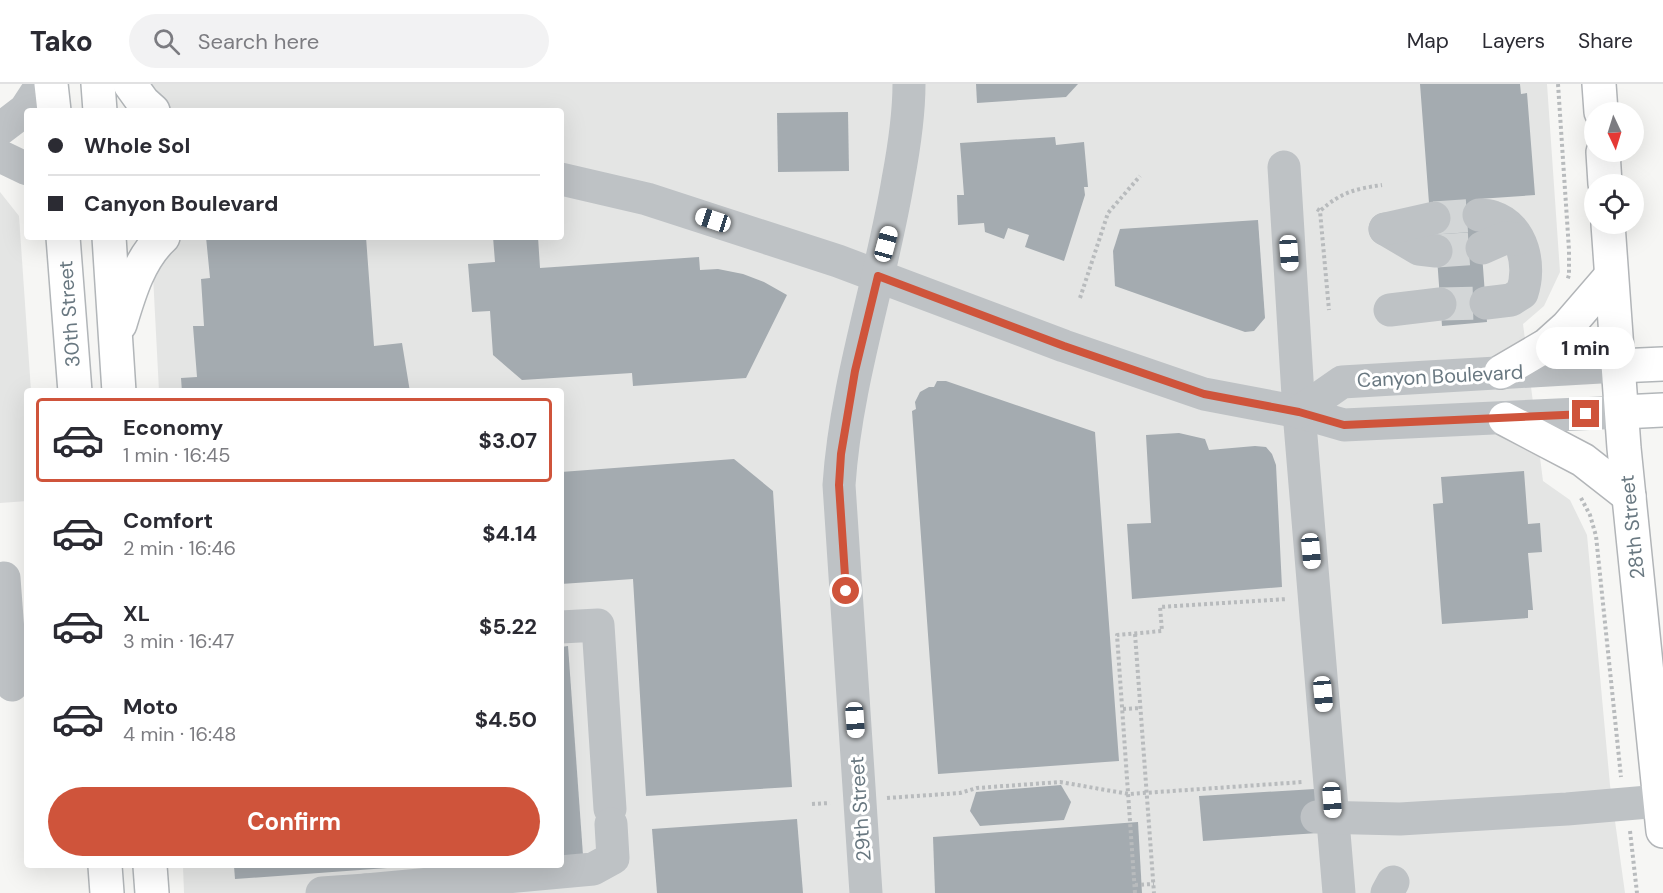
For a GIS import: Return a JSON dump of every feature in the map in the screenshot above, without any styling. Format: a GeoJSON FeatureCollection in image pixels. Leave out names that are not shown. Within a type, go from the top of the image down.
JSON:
{"type":"FeatureCollection","features":[{"type":"Feature","properties":{"kind":"main road"},"geometry":{"type":"LineString","coordinates":[[51,84],[54,108]]}},
{"type":"Feature","properties":{"kind":"main road"},"geometry":{"type":"LineString","coordinates":[[98,84],[100,108]]}},
{"type":"Feature","properties":{"kind":"main road"},"geometry":{"type":"LineString","coordinates":[[130,84],[150,108]]}},
{"type":"Feature","properties":{"kind":"main road"},"geometry":{"type":"LineString","coordinates":[[1599,84],[1600,102]]}},
{"type":"Feature","properties":{"kind":"main road","name":"28th Street"},"geometry":{"type":"LineString","coordinates":[[1609,234],[1629,496],[1662,816]]}},
{"type":"Feature","properties":{"kind":"main road","name":"30th Street"},"geometry":{"type":"LineString","coordinates":[[63,240],[75,388]]}},
{"type":"Feature","properties":{"kind":"main road"},"geometry":{"type":"LineString","coordinates":[[109,240],[119,388]]}},
{"type":"Feature","properties":{"kind":"main road"},"geometry":{"type":"LineString","coordinates":[[115,340],[141,266],[161,240]]}},
{"type":"Feature","properties":{"kind":"main road"},"geometry":{"type":"LineString","coordinates":[[1501,372],[1547,345],[1567,327],[1611,276]]}},
{"type":"Feature","properties":{"kind":"main road","name":"Canyon Boulevard"},"geometry":{"type":"LineString","coordinates":[[1618,366],[1663,364]]}},
{"type":"Feature","properties":{"kind":"main road"},"geometry":{"type":"LineString","coordinates":[[1622,412],[1663,410]]}},
{"type":"Feature","properties":{"kind":"main road"},"geometry":{"type":"LineString","coordinates":[[1505,419],[1583,460],[1629,496]]}},
{"type":"Feature","properties":{"kind":"main road"},"geometry":{"type":"LineString","coordinates":[[105,868],[107,893]]}},
{"type":"Feature","properties":{"kind":"main road"},"geometry":{"type":"LineString","coordinates":[[150,868],[152,893]]}},
{"type":"Feature","properties":{"kind":"street"},"geometry":{"type":"LineString","coordinates":[[27,108],[42,84]]}},
{"type":"Feature","properties":{"kind":"street","name":"29th Street"},"geometry":{"type":"LineString","coordinates":[[866,893],[839,485],[841,454],[855,371],[890,228],[907,126],[909,84]]}},
{"type":"Feature","properties":{"kind":"street"},"geometry":{"type":"LineString","coordinates":[[0,129],[24,111]]}},
{"type":"Feature","properties":{"kind":"street"},"geometry":{"type":"LineString","coordinates":[[0,156],[24,168]]}},
{"type":"Feature","properties":{"kind":"street"},"geometry":{"type":"LineString","coordinates":[[1284,167],[1299,412],[1330,780],[1325,818],[1339,893]]}},
{"type":"Feature","properties":{"kind":"street"},"geometry":{"type":"LineString","coordinates":[[564,180],[647,199],[878,276],[1064,346],[1204,394],[1299,412],[1344,425],[1622,412]]}},
{"type":"Feature","properties":{"kind":"street"},"geometry":{"type":"LineString","coordinates":[[1479,215],[1493,217],[1505,223],[1524,251],[1526,263],[1527,280],[1522,293],[1510,300],[1486,303]]}},
{"type":"Feature","properties":{"kind":"street"},"geometry":{"type":"LineString","coordinates":[[1434,218],[1385,229],[1419,249],[1436,251]]}},
{"type":"Feature","properties":{"kind":"street"},"geometry":{"type":"LineString","coordinates":[[1482,248],[1505,238],[1517,239]]}},
{"type":"Feature","properties":{"kind":"street"},"geometry":{"type":"LineString","coordinates":[[1390,310],[1440,304]]}},
{"type":"Feature","properties":{"kind":"street","name":"Canyon Boulevard"},"geometry":{"type":"LineString","coordinates":[[1299,412],[1342,382],[1618,366]]}},
{"type":"Feature","properties":{"kind":"street"},"geometry":{"type":"LineString","coordinates":[[10,577],[12,685]]}},
{"type":"Feature","properties":{"kind":"street"},"geometry":{"type":"LineString","coordinates":[[322,893],[366,891],[547,869],[593,869],[613,858],[598,625],[564,627]]}},
{"type":"Feature","properties":{"kind":"street"},"geometry":{"type":"LineString","coordinates":[[1325,818],[1400,819],[1567,810],[1662,816]]}},
{"type":"Feature","properties":{"kind":"path"},"geometry":{"type":"LineString","coordinates":[[1080,298],[1108,213],[1140,176]]}},
{"type":"Feature","properties":{"kind":"path"},"geometry":{"type":"LineString","coordinates":[[1320,211],[1334,198],[1350,190],[1382,185]]}},
{"type":"Feature","properties":{"kind":"path"},"geometry":{"type":"LineString","coordinates":[[1135,893],[1117,635],[1162,631],[1160,607],[1315,597]]}},
{"type":"Feature","properties":{"kind":"path"},"geometry":{"type":"LineString","coordinates":[[1135,634],[1154,893]]}},
{"type":"Feature","properties":{"kind":"path"},"geometry":{"type":"LineString","coordinates":[[1123,709],[1141,708]]}},
{"type":"Feature","properties":{"kind":"path"},"geometry":{"type":"LineString","coordinates":[[886,798],[1060,782],[1129,794],[1330,780]]}},
{"type":"Feature","properties":{"kind":"path"},"geometry":{"type":"LineString","coordinates":[[812,804],[837,802]]}},
{"type":"Feature","properties":{"kind":"path"},"geometry":{"type":"LineString","coordinates":[[1135,885],[1154,884]]}},
{"type":"Feature","properties":{"kind":"shaded area"},"geometry":{"type":"Polygon","coordinates":[[[144,84],[1547,84],[1560,272],[1544,306],[1523,324],[1543,481],[1570,500],[1587,535],[1610,785],[1625,893],[184,893],[183,868],[564,868],[564,388],[159,388],[151,240],[564,240],[564,108],[145,108],[144,84]]]}},
{"type":"Feature","properties":{"kind":"shaded area"},"geometry":{"type":"Polygon","coordinates":[[[0,192],[19,216],[31,388],[24,388],[24,501],[0,503],[0,192]]]}},
{"type":"Feature","properties":{"kind":"building"},"geometry":{"type":"Polygon","coordinates":[[[976,84],[1078,84],[1066,97],[977,103],[976,84]]]}},
{"type":"Feature","properties":{"kind":"building"},"geometry":{"type":"Polygon","coordinates":[[[1420,84],[1520,84],[1521,94],[1527,93],[1535,195],[1478,199],[1487,322],[1442,326],[1433,203],[1429,203],[1420,84]]]}},
{"type":"Feature","properties":{"kind":"building"},"geometry":{"type":"Polygon","coordinates":[[[848,112],[849,171],[778,172],[777,113],[848,112]]]}},
{"type":"Feature","properties":{"kind":"building"},"geometry":{"type":"Polygon","coordinates":[[[1055,137],[1056,145],[1084,142],[1088,187],[1084,187],[1085,195],[1064,261],[1025,247],[1029,235],[1008,228],[1004,239],[985,232],[984,223],[958,225],[957,195],[964,195],[960,143],[1055,137]]]}},
{"type":"Feature","properties":{"kind":"building"},"geometry":{"type":"Polygon","coordinates":[[[1258,220],[1265,318],[1254,331],[1245,332],[1115,286],[1113,251],[1120,229],[1258,220]]]}},
{"type":"Feature","properties":{"kind":"building"},"geometry":{"type":"Polygon","coordinates":[[[206,240],[366,240],[374,346],[402,343],[409,388],[182,388],[181,378],[197,377],[193,326],[204,326],[201,279],[210,278],[206,240]]]}},
{"type":"Feature","properties":{"kind":"building"},"geometry":{"type":"Polygon","coordinates":[[[493,240],[538,240],[540,268],[699,257],[700,270],[718,269],[743,274],[764,282],[787,295],[746,378],[633,386],[632,373],[522,380],[493,355],[490,311],[472,312],[468,264],[495,262],[493,240]]]}},
{"type":"Feature","properties":{"kind":"building"},"geometry":{"type":"Polygon","coordinates":[[[937,381],[946,381],[1095,432],[1119,761],[938,774],[912,411],[916,409],[915,402],[920,392],[934,387],[937,381]]]}},
{"type":"Feature","properties":{"kind":"building"},"geometry":{"type":"Polygon","coordinates":[[[1179,433],[1205,439],[1209,450],[1255,446],[1266,447],[1272,454],[1276,465],[1282,587],[1132,599],[1127,524],[1151,523],[1146,435],[1179,433]]]}},
{"type":"Feature","properties":{"kind":"building"},"geometry":{"type":"Polygon","coordinates":[[[734,459],[773,491],[792,787],[646,796],[633,579],[564,584],[564,472],[734,459]]]}},
{"type":"Feature","properties":{"kind":"building"},"geometry":{"type":"Polygon","coordinates":[[[1524,471],[1528,524],[1540,523],[1542,552],[1528,553],[1533,610],[1528,610],[1528,618],[1442,624],[1433,504],[1443,503],[1441,477],[1524,471]]]}},
{"type":"Feature","properties":{"kind":"building"},"geometry":{"type":"Polygon","coordinates":[[[568,646],[583,855],[564,856],[564,647],[568,646]]]}},
{"type":"Feature","properties":{"kind":"building"},"geometry":{"type":"Polygon","coordinates":[[[1061,785],[1071,802],[1064,820],[980,826],[970,811],[976,792],[1061,785]]]}},
{"type":"Feature","properties":{"kind":"building"},"geometry":{"type":"Polygon","coordinates":[[[1315,789],[1318,833],[1203,841],[1199,796],[1315,789]]]}},
{"type":"Feature","properties":{"kind":"building"},"geometry":{"type":"Polygon","coordinates":[[[797,819],[803,893],[657,893],[652,829],[797,819]]]}},
{"type":"Feature","properties":{"kind":"building"},"geometry":{"type":"Polygon","coordinates":[[[1138,822],[1142,893],[935,893],[933,837],[1138,822]]]}},
{"type":"Feature","properties":{"kind":"building"},"geometry":{"type":"Polygon","coordinates":[[[234,868],[387,868],[235,879],[234,868]]]}},
{"type":"Feature","properties":{"kind":"tunnel"},"geometry":{"type":"LineString","coordinates":[[1434,218],[1479,215]]}},
{"type":"Feature","properties":{"kind":"tunnel"},"geometry":{"type":"LineString","coordinates":[[1436,251],[1482,248]]}},
{"type":"Feature","properties":{"kind":"tunnel"},"geometry":{"type":"LineString","coordinates":[[1440,304],[1486,303]]}},
{"type":"Feature","properties":{"kind":"route"},"geometry":{"type":"LineString","coordinates":[[846,591],[839,485],[841,454],[855,371],[878,276],[1064,346],[1204,394],[1299,412],[1344,425],[1586,414]]}}]}
